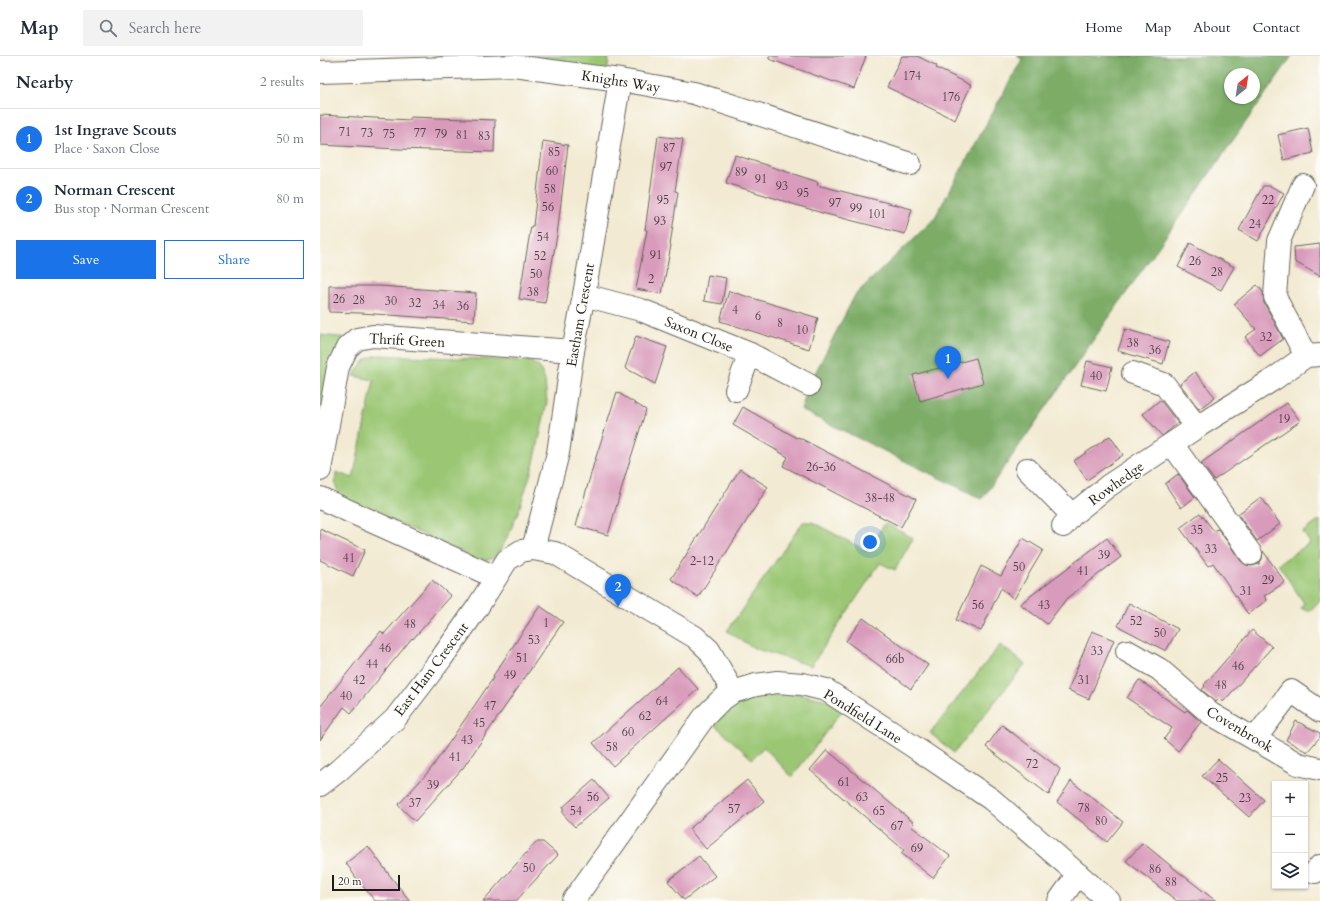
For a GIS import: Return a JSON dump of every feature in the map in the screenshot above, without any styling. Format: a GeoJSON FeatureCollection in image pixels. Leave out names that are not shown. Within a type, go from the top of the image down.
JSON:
{"type":"FeatureCollection","features":[{"type":"Feature","properties":{"kind":"street","name":"Knights Way"},"geometry":{"type":"LineString","coordinates":[[320,72],[514,66],[620,80],[694,93],[910,164]]}},
{"type":"Feature","properties":{"kind":"street","name":"Eastham Crescent"},"geometry":{"type":"LineString","coordinates":[[533,549],[558,453],[572,351],[584,295],[620,80]]}},
{"type":"Feature","properties":{"kind":"street","name":"Rowhedge"},"geometry":{"type":"LineString","coordinates":[[1027,469],[1068,521],[1108,486],[1197,427],[1313,355],[1276,297],[1279,241],[1303,186]]}},
{"type":"Feature","properties":{"kind":"street","name":"Saxon Close"},"geometry":{"type":"LineString","coordinates":[[584,295],[641,310],[750,354],[809,384]]}},
{"type":"Feature","properties":{"kind":"street","name":"Thrift Green"},"geometry":{"type":"LineString","coordinates":[[320,470],[338,367],[347,348],[357,339],[373,336],[572,351]]}},
{"type":"Feature","properties":{"kind":"street"},"geometry":{"type":"LineString","coordinates":[[736,390],[750,354]]}},
{"type":"Feature","properties":{"kind":"street"},"geometry":{"type":"LineString","coordinates":[[1133,373],[1164,384],[1197,427]]}},
{"type":"Feature","properties":{"kind":"street"},"geometry":{"type":"LineString","coordinates":[[1172,444],[1251,554]]}},
{"type":"Feature","properties":{"kind":"street"},"geometry":{"type":"LineString","coordinates":[[320,498],[495,577]]}},
{"type":"Feature","properties":{"kind":"street"},"geometry":{"type":"LineString","coordinates":[[533,549],[555,553],[695,637],[709,650],[733,692]]}},
{"type":"Feature","properties":{"kind":"street","name":"East Ham Crescent"},"geometry":{"type":"LineString","coordinates":[[320,785],[338,771],[395,719],[441,660],[477,608],[507,560],[521,551],[533,549]]}},
{"type":"Feature","properties":{"kind":"street","name":"Covenbrook"},"geometry":{"type":"LineString","coordinates":[[1127,651],[1159,669],[1211,714],[1298,764],[1320,769]]}},
{"type":"Feature","properties":{"kind":"street","name":"Pondfield Lane"},"geometry":{"type":"LineString","coordinates":[[572,901],[705,716],[720,701],[733,692],[777,682],[802,684],[826,690],[911,745],[991,799],[1109,901]]}},
{"type":"Feature","properties":{"kind":"street"},"geometry":{"type":"LineString","coordinates":[[1255,739],[1291,690],[1320,711]]}},
{"type":"Feature","properties":{"kind":"street"},"geometry":{"type":"LineString","coordinates":[[1059,901],[1078,874]]}},
{"type":"Feature","properties":{"kind":"green space"},"geometry":{"type":"Polygon","coordinates":[[[433,56],[600,56],[609,59],[606,78],[429,68],[433,56]]]}},
{"type":"Feature","properties":{"kind":"green space"},"geometry":{"type":"Polygon","coordinates":[[[1017,56],[1292,56],[1260,102],[1260,68],[1224,68],[1224,104],[1258,104],[982,499],[801,410],[809,385],[855,295],[934,219],[1022,59],[1017,56]]]}},
{"type":"Feature","properties":{"kind":"green space"},"geometry":{"type":"Polygon","coordinates":[[[320,335],[357,339],[320,472],[320,335]]]}},
{"type":"Feature","properties":{"kind":"green space"},"geometry":{"type":"Polygon","coordinates":[[[379,355],[530,361],[540,368],[545,381],[547,402],[534,463],[518,513],[504,544],[494,558],[486,560],[474,558],[352,502],[343,496],[336,487],[336,472],[353,478],[374,380],[354,376],[367,359],[379,355]]]}},
{"type":"Feature","properties":{"kind":"green space"},"geometry":{"type":"Polygon","coordinates":[[[1320,520],[1320,600],[1309,612],[1301,608],[1304,603],[1278,564],[1310,543],[1303,532],[1320,520]]]}},
{"type":"Feature","properties":{"kind":"green space"},"geometry":{"type":"Polygon","coordinates":[[[803,522],[812,522],[867,551],[885,523],[913,538],[895,570],[880,563],[811,666],[754,648],[727,631],[803,522]]]}},
{"type":"Feature","properties":{"kind":"green space"},"geometry":{"type":"Polygon","coordinates":[[[1000,645],[1025,664],[954,753],[930,733],[1000,645]]]}},
{"type":"Feature","properties":{"kind":"green space"},"geometry":{"type":"Polygon","coordinates":[[[756,685],[847,704],[792,777],[764,747],[752,759],[705,716],[756,685]]]}},
{"type":"Feature","properties":{"kind":"building"},"geometry":{"type":"Polygon","coordinates":[[[769,56],[866,56],[854,89],[769,59],[769,56]]]}},
{"type":"Feature","properties":{"kind":"building"},"geometry":{"type":"Polygon","coordinates":[[[902,56],[917,56],[937,66],[936,68],[971,85],[955,120],[887,87],[902,56]]]}},
{"type":"Feature","properties":{"kind":"building"},"geometry":{"type":"Polygon","coordinates":[[[320,115],[410,120],[410,117],[495,120],[494,152],[320,145],[320,115]]]}},
{"type":"Feature","properties":{"kind":"building"},"geometry":{"type":"Polygon","coordinates":[[[1308,128],[1313,153],[1284,160],[1278,135],[1308,128]]]}},
{"type":"Feature","properties":{"kind":"building"},"geometry":{"type":"Polygon","coordinates":[[[658,136],[683,139],[675,191],[678,192],[671,245],[662,294],[636,289],[647,230],[645,230],[658,136]]]}},
{"type":"Feature","properties":{"kind":"building"},"geometry":{"type":"Polygon","coordinates":[[[543,141],[568,145],[557,235],[545,303],[519,299],[531,226],[533,226],[543,141]]]}},
{"type":"Feature","properties":{"kind":"building"},"geometry":{"type":"Polygon","coordinates":[[[735,155],[818,182],[817,185],[912,209],[905,234],[822,213],[726,183],[735,155]]]}},
{"type":"Feature","properties":{"kind":"building"},"geometry":{"type":"Polygon","coordinates":[[[1263,186],[1270,186],[1284,193],[1258,241],[1239,230],[1263,186]]]}},
{"type":"Feature","properties":{"kind":"building"},"geometry":{"type":"Polygon","coordinates":[[[1190,243],[1234,267],[1221,290],[1178,267],[1190,243]]]}},
{"type":"Feature","properties":{"kind":"building"},"geometry":{"type":"Polygon","coordinates":[[[1320,244],[1320,276],[1295,262],[1294,247],[1320,244]]]}},
{"type":"Feature","properties":{"kind":"building"},"geometry":{"type":"Polygon","coordinates":[[[708,275],[726,278],[722,304],[704,301],[708,275]]]}},
{"type":"Feature","properties":{"kind":"building"},"geometry":{"type":"Polygon","coordinates":[[[1257,285],[1263,292],[1264,303],[1283,339],[1260,356],[1245,337],[1256,329],[1234,304],[1257,285]]]}},
{"type":"Feature","properties":{"kind":"building"},"geometry":{"type":"Polygon","coordinates":[[[329,286],[380,286],[476,293],[474,321],[329,312],[329,286]]]}},
{"type":"Feature","properties":{"kind":"building"},"geometry":{"type":"Polygon","coordinates":[[[729,291],[818,318],[809,349],[720,321],[729,291]]]}},
{"type":"Feature","properties":{"kind":"building"},"geometry":{"type":"Polygon","coordinates":[[[1125,329],[1169,342],[1163,364],[1118,351],[1125,329]]]}},
{"type":"Feature","properties":{"kind":"building"},"geometry":{"type":"Polygon","coordinates":[[[636,336],[667,347],[655,384],[625,368],[636,336]]]}},
{"type":"Feature","properties":{"kind":"building"},"geometry":{"type":"Polygon","coordinates":[[[976,358],[983,383],[920,401],[913,375],[976,358]]]}},
{"type":"Feature","properties":{"kind":"building"},"geometry":{"type":"Polygon","coordinates":[[[1087,361],[1112,367],[1106,391],[1081,385],[1087,361]]]}},
{"type":"Feature","properties":{"kind":"building"},"geometry":{"type":"Polygon","coordinates":[[[1195,372],[1215,397],[1199,409],[1180,384],[1195,372]]]}},
{"type":"Feature","properties":{"kind":"building"},"geometry":{"type":"Polygon","coordinates":[[[617,392],[646,410],[608,535],[576,526],[594,463],[617,392]]]}},
{"type":"Feature","properties":{"kind":"building"},"geometry":{"type":"Polygon","coordinates":[[[1160,400],[1178,423],[1162,436],[1143,414],[1160,400]]]}},
{"type":"Feature","properties":{"kind":"building"},"geometry":{"type":"Polygon","coordinates":[[[1287,403],[1300,421],[1214,480],[1201,463],[1287,403]]]}},
{"type":"Feature","properties":{"kind":"building"},"geometry":{"type":"Polygon","coordinates":[[[743,407],[797,438],[798,437],[916,499],[901,527],[783,466],[788,457],[733,425],[743,407]]]}},
{"type":"Feature","properties":{"kind":"building"},"geometry":{"type":"Polygon","coordinates":[[[1110,436],[1123,455],[1087,480],[1074,461],[1110,436]]]}},
{"type":"Feature","properties":{"kind":"building"},"geometry":{"type":"Polygon","coordinates":[[[740,469],[768,487],[698,597],[671,579],[740,469]]]}},
{"type":"Feature","properties":{"kind":"building"},"geometry":{"type":"Polygon","coordinates":[[[1178,474],[1195,497],[1181,508],[1165,484],[1178,474]]]}},
{"type":"Feature","properties":{"kind":"building"},"geometry":{"type":"Polygon","coordinates":[[[1261,497],[1280,524],[1257,541],[1238,514],[1261,497]]]}},
{"type":"Feature","properties":{"kind":"building"},"geometry":{"type":"Polygon","coordinates":[[[1200,513],[1214,531],[1218,529],[1241,561],[1246,565],[1252,566],[1259,564],[1262,559],[1263,551],[1285,582],[1264,596],[1267,600],[1248,614],[1213,563],[1208,566],[1180,528],[1200,513]]]}},
{"type":"Feature","properties":{"kind":"building"},"geometry":{"type":"Polygon","coordinates":[[[320,529],[365,550],[353,576],[320,560],[320,529]]]}},
{"type":"Feature","properties":{"kind":"building"},"geometry":{"type":"Polygon","coordinates":[[[1023,538],[1043,550],[1014,599],[1001,588],[981,631],[956,620],[981,566],[1001,576],[1023,538]]]}},
{"type":"Feature","properties":{"kind":"building"},"geometry":{"type":"Polygon","coordinates":[[[1107,538],[1121,557],[1067,598],[1047,624],[1020,604],[1107,538]]]}},
{"type":"Feature","properties":{"kind":"building"},"geometry":{"type":"Polygon","coordinates":[[[432,580],[451,596],[413,639],[412,638],[351,713],[344,707],[320,740],[320,707],[381,631],[384,634],[432,580]]]}},
{"type":"Feature","properties":{"kind":"building"},"geometry":{"type":"Polygon","coordinates":[[[1129,603],[1178,629],[1166,651],[1118,626],[1129,603]]]}},
{"type":"Feature","properties":{"kind":"building"},"geometry":{"type":"Polygon","coordinates":[[[540,606],[563,622],[463,768],[415,821],[398,805],[431,769],[494,677],[493,676],[540,606]]]}},
{"type":"Feature","properties":{"kind":"building"},"geometry":{"type":"Polygon","coordinates":[[[863,618],[928,665],[911,689],[846,641],[863,618]]]}},
{"type":"Feature","properties":{"kind":"building"},"geometry":{"type":"Polygon","coordinates":[[[1252,630],[1272,647],[1223,702],[1219,699],[1216,702],[1202,690],[1205,686],[1204,685],[1252,630]]]}},
{"type":"Feature","properties":{"kind":"building"},"geometry":{"type":"Polygon","coordinates":[[[1092,631],[1114,640],[1089,699],[1068,690],[1092,631]]]}},
{"type":"Feature","properties":{"kind":"building"},"geometry":{"type":"Polygon","coordinates":[[[678,667],[698,689],[613,766],[593,743],[678,667]]]}},
{"type":"Feature","properties":{"kind":"building"},"geometry":{"type":"Polygon","coordinates":[[[1139,680],[1185,712],[1187,710],[1201,722],[1178,751],[1164,739],[1172,728],[1127,698],[1139,680]]]}},
{"type":"Feature","properties":{"kind":"building"},"geometry":{"type":"Polygon","coordinates":[[[1296,721],[1320,733],[1320,737],[1307,752],[1286,740],[1296,721]]]}},
{"type":"Feature","properties":{"kind":"building"},"geometry":{"type":"Polygon","coordinates":[[[1002,725],[1060,769],[1049,795],[986,747],[1002,725]]]}},
{"type":"Feature","properties":{"kind":"building"},"geometry":{"type":"Polygon","coordinates":[[[827,750],[914,823],[911,826],[950,856],[933,878],[901,853],[904,850],[810,770],[827,750]]]}},
{"type":"Feature","properties":{"kind":"building"},"geometry":{"type":"Polygon","coordinates":[[[1218,759],[1264,800],[1249,817],[1202,776],[1218,759]]]}},
{"type":"Feature","properties":{"kind":"building"},"geometry":{"type":"Polygon","coordinates":[[[594,780],[609,798],[575,827],[563,814],[563,807],[594,780]]]}},
{"type":"Feature","properties":{"kind":"building"},"geometry":{"type":"Polygon","coordinates":[[[747,780],[764,801],[706,849],[689,829],[747,780]]]}},
{"type":"Feature","properties":{"kind":"building"},"geometry":{"type":"Polygon","coordinates":[[[1071,781],[1123,822],[1107,842],[1057,802],[1071,781]]]}},
{"type":"Feature","properties":{"kind":"building"},"geometry":{"type":"Polygon","coordinates":[[[536,842],[543,842],[558,855],[516,901],[483,901],[536,842]]]}},
{"type":"Feature","properties":{"kind":"building"},"geometry":{"type":"Polygon","coordinates":[[[1143,843],[1216,901],[1177,901],[1126,861],[1143,843]]]}},
{"type":"Feature","properties":{"kind":"building"},"geometry":{"type":"Polygon","coordinates":[[[368,846],[410,901],[375,901],[357,879],[346,863],[368,846]]]}},
{"type":"Feature","properties":{"kind":"building"},"geometry":{"type":"Polygon","coordinates":[[[699,856],[715,876],[684,900],[668,881],[699,856]]]}},
{"type":"Feature","properties":{"kind":"place","name":"1st Ingrave Scouts"},"geometry":{"type":"Point","coordinates":[948,379]}},
{"type":"Feature","properties":{"kind":"place","name":"Norman Crescent"},"geometry":{"type":"Point","coordinates":[618,607]}}]}
